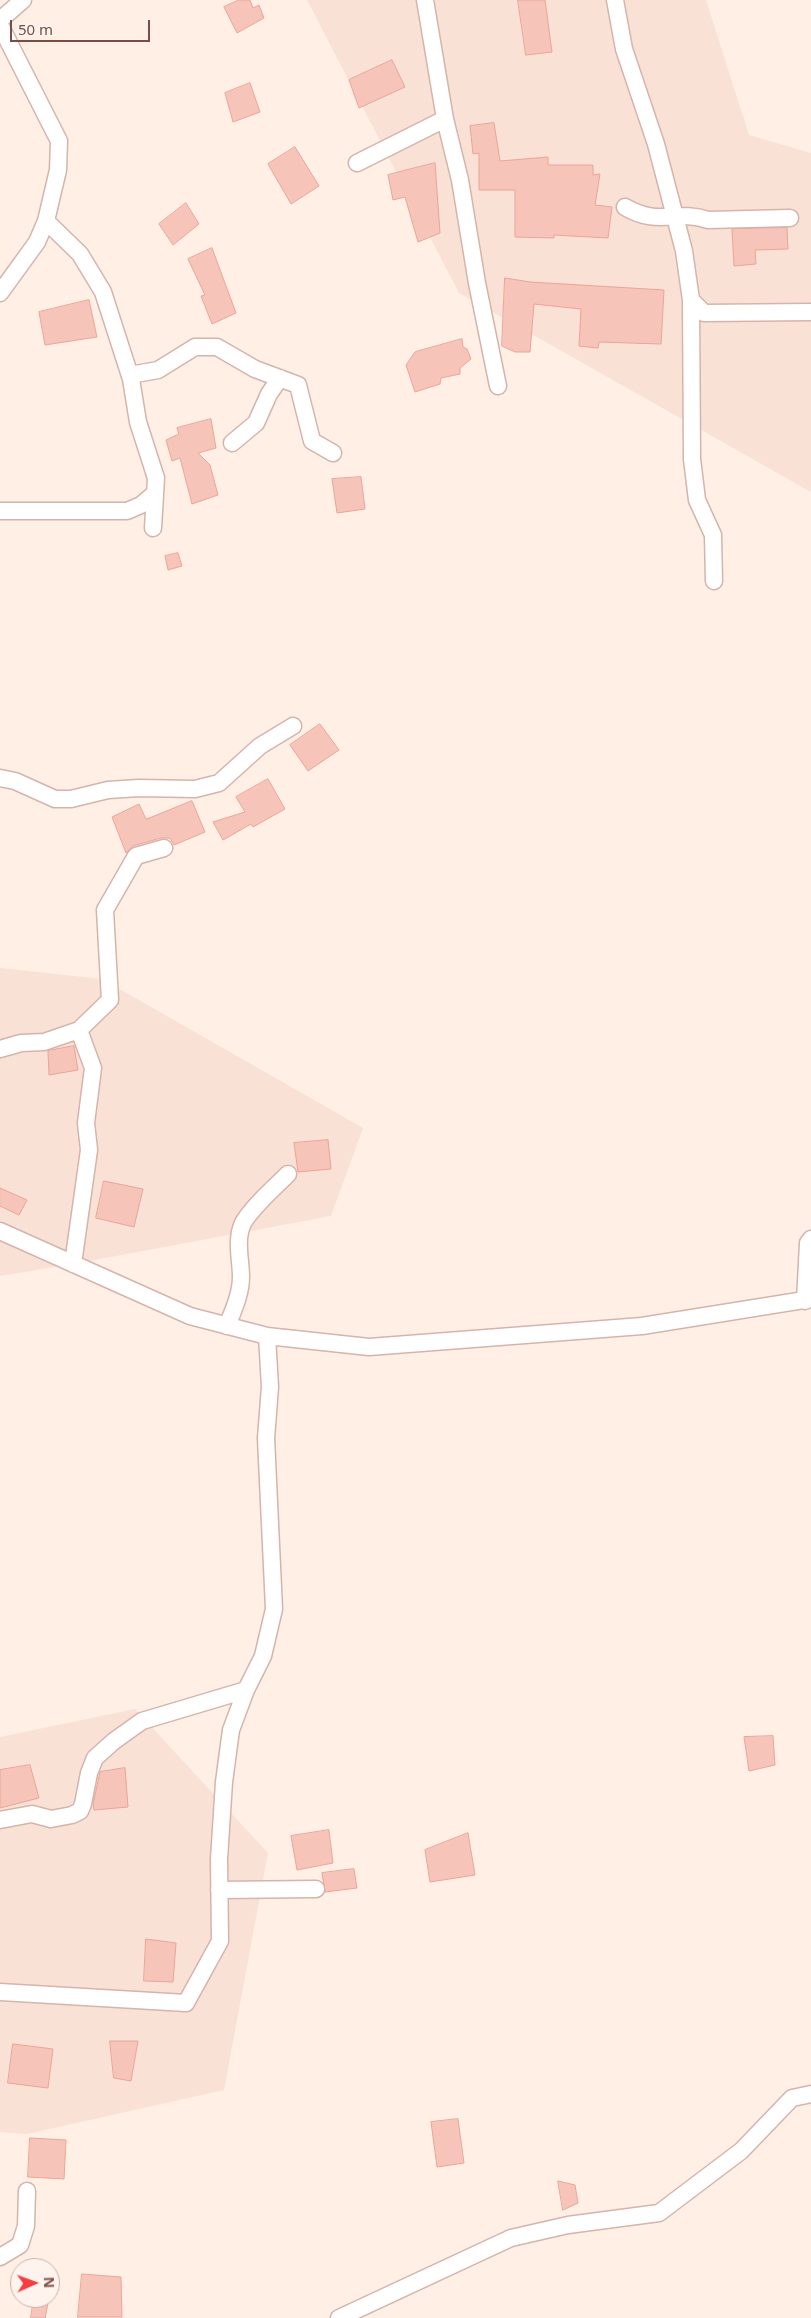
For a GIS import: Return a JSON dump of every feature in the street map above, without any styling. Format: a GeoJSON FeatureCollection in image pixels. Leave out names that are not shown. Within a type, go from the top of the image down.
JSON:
{"type":"FeatureCollection","features":[{"type":"Feature","properties":{"kind":"street"},"geometry":{"type":"LineString","coordinates":[[0,20],[23,0]]}},
{"type":"Feature","properties":{"kind":"street"},"geometry":{"type":"LineString","coordinates":[[425,0],[444,119],[460,180],[477,283],[498,386]]}},
{"type":"Feature","properties":{"kind":"street"},"geometry":{"type":"LineString","coordinates":[[615,0],[624,49],[656,144],[684,251],[691,300],[692,459],[697,500],[713,535],[714,581]]}},
{"type":"Feature","properties":{"kind":"street"},"geometry":{"type":"LineString","coordinates":[[0,24],[58,141],[58,170],[46,221],[37,242],[0,292]]}},
{"type":"Feature","properties":{"kind":"street"},"geometry":{"type":"LineString","coordinates":[[358,163],[444,119]]}},
{"type":"Feature","properties":{"kind":"street"},"geometry":{"type":"LineString","coordinates":[[625,207],[638,214],[656,218],[696,215],[708,220],[790,218]]}},
{"type":"Feature","properties":{"kind":"street"},"geometry":{"type":"LineString","coordinates":[[46,221],[80,254],[103,292],[130,375],[138,422],[156,478],[153,528]]}},
{"type":"Feature","properties":{"kind":"street"},"geometry":{"type":"LineString","coordinates":[[691,300],[704,313],[811,312]]}},
{"type":"Feature","properties":{"kind":"street"},"geometry":{"type":"LineString","coordinates":[[130,375],[158,370],[195,347],[216,348],[255,369],[298,384],[312,441],[333,454]]}},
{"type":"Feature","properties":{"kind":"street"},"geometry":{"type":"LineString","coordinates":[[232,443],[256,423],[269,394],[280,378]]}},
{"type":"Feature","properties":{"kind":"street"},"geometry":{"type":"LineString","coordinates":[[0,511],[127,511],[141,505],[154,494]]}},
{"type":"Feature","properties":{"kind":"street"},"geometry":{"type":"LineString","coordinates":[[0,778],[15,781],[55,799],[71,799],[108,790],[139,788],[195,789],[219,783],[260,746],[293,726]]}},
{"type":"Feature","properties":{"kind":"street"},"geometry":{"type":"LineString","coordinates":[[0,1049],[21,1044],[44,1042],[79,1030],[110,1000],[104,910],[136,856],[164,848]]}},
{"type":"Feature","properties":{"kind":"street"},"geometry":{"type":"LineString","coordinates":[[73,1264],[89,1150],[86,1123],[93,1068],[79,1030]]}},
{"type":"Feature","properties":{"kind":"street"},"geometry":{"type":"LineString","coordinates":[[227,1326],[237,1299],[241,1279],[238,1247],[243,1224],[265,1197],[288,1174]]}},
{"type":"Feature","properties":{"kind":"street"},"geometry":{"type":"LineString","coordinates":[[0,1231],[190,1316],[267,1336],[369,1347],[642,1326],[808,1300],[808,1243],[811,1239]]}},
{"type":"Feature","properties":{"kind":"street"},"geometry":{"type":"LineString","coordinates":[[0,1992],[186,2003],[220,1941],[219,1859],[224,1782],[231,1730],[246,1690],[263,1656],[274,1608],[266,1438],[270,1387],[267,1336]]}},
{"type":"Feature","properties":{"kind":"street"},"geometry":{"type":"LineString","coordinates":[[0,1820],[32,1814],[51,1820],[80,1811],[84,1804],[89,1773],[96,1758],[128,1731],[142,1721],[246,1690]]}},
{"type":"Feature","properties":{"kind":"street"},"geometry":{"type":"LineString","coordinates":[[219,1890],[316,1889]]}},
{"type":"Feature","properties":{"kind":"street"},"geometry":{"type":"LineString","coordinates":[[339,2318],[511,2238],[568,2225],[659,2213],[741,2151],[792,2098],[811,2094]]}},
{"type":"Feature","properties":{"kind":"street"},"geometry":{"type":"LineString","coordinates":[[0,2257],[20,2245],[26,2226],[27,2191]]}},
{"type":"Feature","properties":{"kind":"shaded area"},"geometry":{"type":"Polygon","coordinates":[[[307,0],[706,0],[749,135],[811,153],[811,492],[459,293],[307,0]]]}},
{"type":"Feature","properties":{"kind":"shaded area"},"geometry":{"type":"Polygon","coordinates":[[[0,968],[102,979],[363,1128],[331,1216],[0,1276],[0,968]]]}},
{"type":"Feature","properties":{"kind":"shaded area"},"geometry":{"type":"Polygon","coordinates":[[[135,1709],[268,1853],[224,2090],[27,2134],[0,2132],[0,1737],[135,1709]]]}},
{"type":"Feature","properties":{"kind":"building"},"geometry":{"type":"Polygon","coordinates":[[[239,0],[250,0],[253,8],[259,5],[264,18],[237,33],[224,7],[239,0]]]}},
{"type":"Feature","properties":{"kind":"building"},"geometry":{"type":"Polygon","coordinates":[[[518,0],[545,0],[552,52],[526,55],[518,0]]]}},
{"type":"Feature","properties":{"kind":"building"},"geometry":{"type":"Polygon","coordinates":[[[392,60],[405,87],[359,108],[349,80],[392,60]]]}},
{"type":"Feature","properties":{"kind":"building"},"geometry":{"type":"Polygon","coordinates":[[[250,83],[260,112],[233,122],[225,93],[250,83]]]}},
{"type":"Feature","properties":{"kind":"building"},"geometry":{"type":"Polygon","coordinates":[[[494,123],[500,161],[548,157],[548,165],[593,165],[593,175],[600,174],[595,205],[612,207],[608,238],[554,235],[554,238],[515,237],[515,190],[479,190],[479,153],[473,154],[470,126],[494,123]]]}},
{"type":"Feature","properties":{"kind":"building"},"geometry":{"type":"Polygon","coordinates":[[[295,147],[319,186],[291,204],[268,164],[295,147]]]}},
{"type":"Feature","properties":{"kind":"building"},"geometry":{"type":"Polygon","coordinates":[[[435,163],[440,233],[418,242],[405,197],[393,200],[388,175],[435,163]]]}},
{"type":"Feature","properties":{"kind":"building"},"geometry":{"type":"Polygon","coordinates":[[[186,203],[199,224],[173,245],[159,224],[186,203]]]}},
{"type":"Feature","properties":{"kind":"building"},"geometry":{"type":"Polygon","coordinates":[[[787,228],[788,249],[755,250],[756,264],[734,266],[732,229],[787,228]]]}},
{"type":"Feature","properties":{"kind":"building"},"geometry":{"type":"Polygon","coordinates":[[[212,248],[236,313],[212,324],[201,296],[205,295],[188,259],[212,248]]]}},
{"type":"Feature","properties":{"kind":"building"},"geometry":{"type":"Polygon","coordinates":[[[505,278],[530,282],[664,290],[661,344],[599,342],[598,348],[579,346],[581,309],[534,304],[530,352],[515,352],[502,346],[505,278]]]}},
{"type":"Feature","properties":{"kind":"building"},"geometry":{"type":"Polygon","coordinates":[[[89,300],[97,337],[45,345],[39,312],[89,300]]]}},
{"type":"Feature","properties":{"kind":"building"},"geometry":{"type":"Polygon","coordinates":[[[462,339],[463,347],[467,349],[471,359],[460,368],[460,374],[441,378],[440,384],[415,392],[406,365],[415,352],[462,339]]]}},
{"type":"Feature","properties":{"kind":"building"},"geometry":{"type":"Polygon","coordinates":[[[211,419],[216,448],[198,453],[210,465],[218,495],[192,504],[180,458],[172,461],[166,440],[179,434],[177,428],[211,419]]]}},
{"type":"Feature","properties":{"kind":"building"},"geometry":{"type":"Polygon","coordinates":[[[361,477],[365,509],[337,513],[332,479],[361,477]]]}},
{"type":"Feature","properties":{"kind":"building"},"geometry":{"type":"Polygon","coordinates":[[[178,553],[182,566],[168,570],[165,556],[178,553]]]}},
{"type":"Feature","properties":{"kind":"building"},"geometry":{"type":"Polygon","coordinates":[[[320,724],[339,750],[308,771],[290,745],[320,724]]]}},
{"type":"Feature","properties":{"kind":"building"},"geometry":{"type":"Polygon","coordinates":[[[268,779],[285,809],[253,827],[251,824],[223,840],[213,822],[245,812],[236,797],[268,779]]]}},
{"type":"Feature","properties":{"kind":"building"},"geometry":{"type":"Polygon","coordinates":[[[192,801],[205,832],[174,845],[170,838],[161,838],[133,846],[126,853],[112,817],[139,804],[146,819],[192,801]]]}},
{"type":"Feature","properties":{"kind":"building"},"geometry":{"type":"Polygon","coordinates":[[[74,1046],[78,1070],[49,1075],[48,1051],[74,1046]]]}},
{"type":"Feature","properties":{"kind":"building"},"geometry":{"type":"Polygon","coordinates":[[[328,1140],[331,1169],[298,1172],[294,1143],[328,1140]]]}},
{"type":"Feature","properties":{"kind":"building"},"geometry":{"type":"Polygon","coordinates":[[[104,1181],[143,1189],[134,1227],[96,1218],[104,1181]]]}},
{"type":"Feature","properties":{"kind":"building"},"geometry":{"type":"Polygon","coordinates":[[[0,1188],[27,1200],[19,1215],[0,1206],[0,1188]]]}},
{"type":"Feature","properties":{"kind":"building"},"geometry":{"type":"Polygon","coordinates":[[[773,1736],[775,1765],[749,1771],[744,1737],[773,1736]]]}},
{"type":"Feature","properties":{"kind":"building"},"geometry":{"type":"Polygon","coordinates":[[[30,1765],[39,1798],[0,1808],[0,1770],[30,1765]]]}},
{"type":"Feature","properties":{"kind":"building"},"geometry":{"type":"Polygon","coordinates":[[[125,1768],[128,1807],[94,1810],[93,1804],[100,1772],[125,1768]]]}},
{"type":"Feature","properties":{"kind":"building"},"geometry":{"type":"Polygon","coordinates":[[[329,1830],[333,1863],[297,1870],[291,1836],[329,1830]]]}},
{"type":"Feature","properties":{"kind":"building"},"geometry":{"type":"Polygon","coordinates":[[[468,1833],[475,1875],[430,1882],[425,1850],[468,1833]]]}},
{"type":"Feature","properties":{"kind":"building"},"geometry":{"type":"Polygon","coordinates":[[[354,1869],[357,1888],[325,1892],[322,1873],[354,1869]]]}},
{"type":"Feature","properties":{"kind":"building"},"geometry":{"type":"Polygon","coordinates":[[[146,1939],[176,1943],[173,1982],[144,1981],[146,1939]]]}},
{"type":"Feature","properties":{"kind":"building"},"geometry":{"type":"Polygon","coordinates":[[[110,2041],[138,2041],[131,2081],[114,2078],[110,2041]]]}},
{"type":"Feature","properties":{"kind":"building"},"geometry":{"type":"Polygon","coordinates":[[[13,2044],[53,2049],[48,2088],[8,2083],[13,2044]]]}},
{"type":"Feature","properties":{"kind":"building"},"geometry":{"type":"Polygon","coordinates":[[[458,2119],[464,2163],[437,2167],[431,2122],[458,2119]]]}},
{"type":"Feature","properties":{"kind":"building"},"geometry":{"type":"Polygon","coordinates":[[[30,2138],[66,2140],[64,2179],[28,2177],[30,2138]]]}},
{"type":"Feature","properties":{"kind":"building"},"geometry":{"type":"Polygon","coordinates":[[[558,2181],[575,2185],[578,2203],[563,2210],[558,2181]]]}},
{"type":"Feature","properties":{"kind":"building"},"geometry":{"type":"Polygon","coordinates":[[[82,2274],[121,2277],[122,2317],[78,2317],[82,2274]]]}},
{"type":"Feature","properties":{"kind":"building"},"geometry":{"type":"Polygon","coordinates":[[[32,2308],[47,2308],[45,2318],[31,2318],[32,2308]]]}}]}
